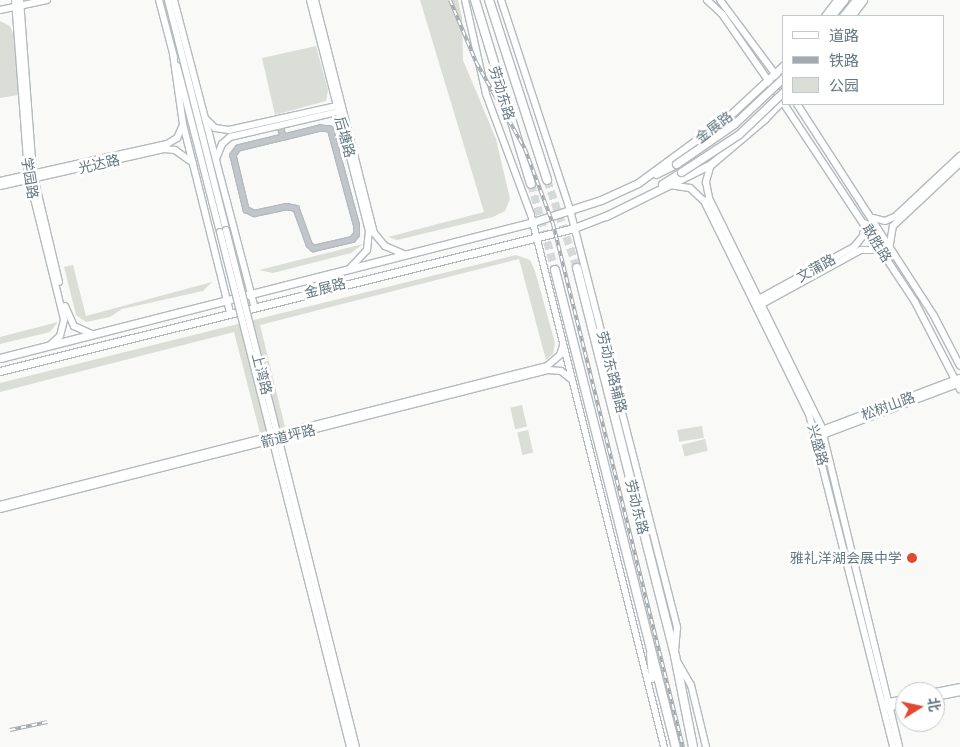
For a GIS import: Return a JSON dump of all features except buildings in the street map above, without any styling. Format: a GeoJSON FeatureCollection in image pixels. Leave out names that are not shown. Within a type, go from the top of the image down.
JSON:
{"type":"FeatureCollection","features":[{"type":"Feature","properties":{"kind":"highway","name":"劳动东路"},"geometry":{"type":"LineString","coordinates":[[475,0],[531,184]]}},
{"type":"Feature","properties":{"kind":"highway","name":"劳动东路"},"geometry":{"type":"LineString","coordinates":[[489,0],[547,180]]}},
{"type":"Feature","properties":{"kind":"highway","name":"劳动东路"},"geometry":{"type":"LineString","coordinates":[[577,268],[674,656],[693,747]]}},
{"type":"Feature","properties":{"kind":"highway","name":"劳动东路"},"geometry":{"type":"LineString","coordinates":[[555,270],[676,747]]}},
{"type":"Feature","properties":{"kind":"main road"},"geometry":{"type":"LineString","coordinates":[[0,10],[18,3],[47,0]]}},
{"type":"Feature","properties":{"kind":"main road","name":"上湾路"},"geometry":{"type":"LineString","coordinates":[[158,0],[223,231],[356,747]]}},
{"type":"Feature","properties":{"kind":"main road","name":"上湾路"},"geometry":{"type":"LineString","coordinates":[[168,0],[350,747]]}},
{"type":"Feature","properties":{"kind":"main road"},"geometry":{"type":"LineString","coordinates":[[174,0],[254,306]]}},
{"type":"Feature","properties":{"kind":"main road","name":"后塘路"},"geometry":{"type":"LineString","coordinates":[[310,0],[374,233],[385,246],[404,254]]}},
{"type":"Feature","properties":{"kind":"main road","name":"后塘路"},"geometry":{"type":"LineString","coordinates":[[315,0],[370,236],[365,254],[351,267]]}},
{"type":"Feature","properties":{"kind":"main road"},"geometry":{"type":"LineString","coordinates":[[465,0],[486,94],[533,222],[664,747]]}},
{"type":"Feature","properties":{"kind":"main road","name":"劳动东路辅路"},"geometry":{"type":"LineString","coordinates":[[501,0],[570,210],[677,628],[674,656]]}},
{"type":"Feature","properties":{"kind":"main road","name":"敢胜路"},"geometry":{"type":"LineString","coordinates":[[707,0],[722,14],[782,100]]}},
{"type":"Feature","properties":{"kind":"main road"},"geometry":{"type":"LineString","coordinates":[[720,0],[782,83]]}},
{"type":"Feature","properties":{"kind":"main road"},"geometry":{"type":"LineString","coordinates":[[826,15],[837,0]]}},
{"type":"Feature","properties":{"kind":"main road"},"geometry":{"type":"LineString","coordinates":[[832,15],[844,0]]}},
{"type":"Feature","properties":{"kind":"main road"},"geometry":{"type":"LineString","coordinates":[[845,15],[856,0]]}},
{"type":"Feature","properties":{"kind":"main road"},"geometry":{"type":"LineString","coordinates":[[852,15],[863,0]]}},
{"type":"Feature","properties":{"kind":"main road","name":"学园路"},"geometry":{"type":"LineString","coordinates":[[18,3],[31,176],[63,316],[62,332],[48,346]]}},
{"type":"Feature","properties":{"kind":"main road","name":"上湾路"},"geometry":{"type":"LineString","coordinates":[[173,54],[183,124],[230,312]]}},
{"type":"Feature","properties":{"kind":"main road","name":"金展路"},"geometry":{"type":"LineString","coordinates":[[638,183],[728,117],[782,68]]}},
{"type":"Feature","properties":{"kind":"main road","name":"金展路"},"geometry":{"type":"LineString","coordinates":[[0,358],[533,222],[570,210],[638,183],[676,164],[734,124],[782,79]]}},
{"type":"Feature","properties":{"kind":"main road","name":"金展路"},"geometry":{"type":"LineString","coordinates":[[0,371],[254,306],[574,228],[606,216],[645,195],[681,172],[739,134],[782,93]]}},
{"type":"Feature","properties":{"kind":"main road","name":"金展路"},"geometry":{"type":"LineString","coordinates":[[645,195],[712,164],[782,102]]}},
{"type":"Feature","properties":{"kind":"main road","name":"敢胜路"},"geometry":{"type":"LineString","coordinates":[[786,105],[865,223],[934,334],[959,382]]}},
{"type":"Feature","properties":{"kind":"main road","name":"敢胜路"},"geometry":{"type":"LineString","coordinates":[[798,105],[890,245],[934,316],[960,366]]}},
{"type":"Feature","properties":{"kind":"main road"},"geometry":{"type":"LineString","coordinates":[[204,116],[212,126],[229,130],[340,108]]}},
{"type":"Feature","properties":{"kind":"main road"},"geometry":{"type":"LineString","coordinates":[[217,163],[219,149],[230,137],[340,108]]}},
{"type":"Feature","properties":{"kind":"main road","name":"光达路"},"geometry":{"type":"LineString","coordinates":[[0,186],[31,176],[167,144],[177,138],[183,124]]}},
{"type":"Feature","properties":{"kind":"main road","name":"光达路"},"geometry":{"type":"LineString","coordinates":[[0,181],[164,150],[182,154],[194,165]]}},
{"type":"Feature","properties":{"kind":"main road"},"geometry":{"type":"LineString","coordinates":[[873,218],[885,221],[896,216],[960,156]]}},
{"type":"Feature","properties":{"kind":"main road"},"geometry":{"type":"LineString","coordinates":[[890,245],[893,226],[960,163]]}},
{"type":"Feature","properties":{"kind":"main road","name":"兴盛路"},"geometry":{"type":"LineString","coordinates":[[712,164],[706,182],[709,198],[819,434],[886,706],[899,747]]}},
{"type":"Feature","properties":{"kind":"main road","name":"学园路"},"geometry":{"type":"LineString","coordinates":[[31,176],[68,317],[78,330],[93,334]]}},
{"type":"Feature","properties":{"kind":"main road","name":"兴盛路"},"geometry":{"type":"LineString","coordinates":[[668,185],[690,188],[704,201],[758,303]]}},
{"type":"Feature","properties":{"kind":"main road","name":"文蒲路"},"geometry":{"type":"LineString","coordinates":[[758,303],[854,247],[863,236],[865,223]]}},
{"type":"Feature","properties":{"kind":"main road","name":"文蒲路"},"geometry":{"type":"LineString","coordinates":[[758,303],[861,250],[881,250]]}},
{"type":"Feature","properties":{"kind":"main road","name":"箭道坪路"},"geometry":{"type":"LineString","coordinates":[[0,505],[547,366],[560,355],[563,345]]}},
{"type":"Feature","properties":{"kind":"main road","name":"箭道坪路"},"geometry":{"type":"LineString","coordinates":[[0,509],[548,370],[561,371],[573,382]]}},
{"type":"Feature","properties":{"kind":"main road","name":"松树山路"},"geometry":{"type":"LineString","coordinates":[[819,434],[959,382]]}},
{"type":"Feature","properties":{"kind":"main road"},"geometry":{"type":"LineString","coordinates":[[649,638],[652,694]]}},
{"type":"Feature","properties":{"kind":"main road"},"geometry":{"type":"LineString","coordinates":[[674,656],[691,685],[706,747]]}},
{"type":"Feature","properties":{"kind":"main road"},"geometry":{"type":"LineString","coordinates":[[945,690],[960,687]]}},
{"type":"Feature","properties":{"kind":"main road"},"geometry":{"type":"LineString","coordinates":[[945,695],[960,692]]}},
{"type":"Feature","properties":{"kind":"main road"},"geometry":{"type":"LineString","coordinates":[[886,706],[895,703]]}},
{"type":"Feature","properties":{"kind":"main road"},"geometry":{"type":"LineString","coordinates":[[886,706],[895,705]]}},
{"type":"Feature","properties":{"kind":"main road","name":"兴盛路"},"geometry":{"type":"LineString","coordinates":[[886,706],[893,747]]}},
{"type":"Feature","properties":{"kind":"street"},"geometry":{"type":"LineString","coordinates":[[280,124],[283,136]]}},
{"type":"Feature","properties":{"kind":"street"},"geometry":{"type":"LineString","coordinates":[[320,128],[330,129],[356,225],[356,234],[352,239],[313,248],[309,244],[296,208],[290,206],[254,213],[246,209],[233,160],[235,151],[283,136],[320,128]]}},
{"type":"Feature","properties":{"kind":"green space"},"geometry":{"type":"Polygon","coordinates":[[[420,0],[458,0],[462,18],[463,60],[496,139],[510,199],[505,211],[493,217],[397,240],[388,237],[484,212],[420,0]]]}},
{"type":"Feature","properties":{"kind":"green space"},"geometry":{"type":"Polygon","coordinates":[[[0,21],[10,26],[15,38],[18,95],[0,98],[0,21]]]}},
{"type":"Feature","properties":{"kind":"green space"},"geometry":{"type":"Polygon","coordinates":[[[316,46],[328,90],[326,101],[275,115],[262,58],[316,46]]]}},
{"type":"Feature","properties":{"kind":"green space"},"geometry":{"type":"Polygon","coordinates":[[[363,244],[351,253],[273,273],[259,270],[363,244]]]}},
{"type":"Feature","properties":{"kind":"green space"},"geometry":{"type":"Polygon","coordinates":[[[516,255],[530,260],[535,271],[555,343],[553,354],[546,360],[519,259],[260,325],[285,427],[260,433],[234,332],[0,392],[0,383],[516,255]]]}},
{"type":"Feature","properties":{"kind":"green space"},"geometry":{"type":"Polygon","coordinates":[[[73,265],[86,316],[212,282],[203,291],[122,309],[110,317],[86,322],[76,315],[64,267],[73,265]]]}},
{"type":"Feature","properties":{"kind":"green space"},"geometry":{"type":"Polygon","coordinates":[[[58,322],[50,332],[0,344],[0,337],[58,322]]]}},
{"type":"Feature","properties":{"kind":"green space"},"geometry":{"type":"Polygon","coordinates":[[[522,405],[527,426],[515,429],[510,408],[522,405]]]}},
{"type":"Feature","properties":{"kind":"green space"},"geometry":{"type":"Polygon","coordinates":[[[702,426],[704,438],[679,442],[677,430],[702,426]]]}},
{"type":"Feature","properties":{"kind":"green space"},"geometry":{"type":"Polygon","coordinates":[[[528,430],[533,452],[522,455],[517,432],[528,430]]]}},
{"type":"Feature","properties":{"kind":"green space"},"geometry":{"type":"Polygon","coordinates":[[[705,439],[708,451],[685,456],[682,445],[705,439]]]}},
{"type":"Feature","properties":{"kind":"tunnel"},"geometry":{"type":"LineString","coordinates":[[547,180],[577,268]]}},
{"type":"Feature","properties":{"kind":"tunnel"},"geometry":{"type":"LineString","coordinates":[[531,184],[555,270]]}},
{"type":"Feature","properties":{"kind":"railway"},"geometry":{"type":"LineString","coordinates":[[450,0],[476,62],[525,149],[553,224],[683,747]]}},
{"type":"Feature","properties":{"kind":"railway"},"geometry":{"type":"LineString","coordinates":[[10,730],[47,722]]}},
{"type":"Feature","properties":{"kind":"place","name":"雅礼洋湖会展中学"},"geometry":{"type":"Point","coordinates":[912,558]}}]}
